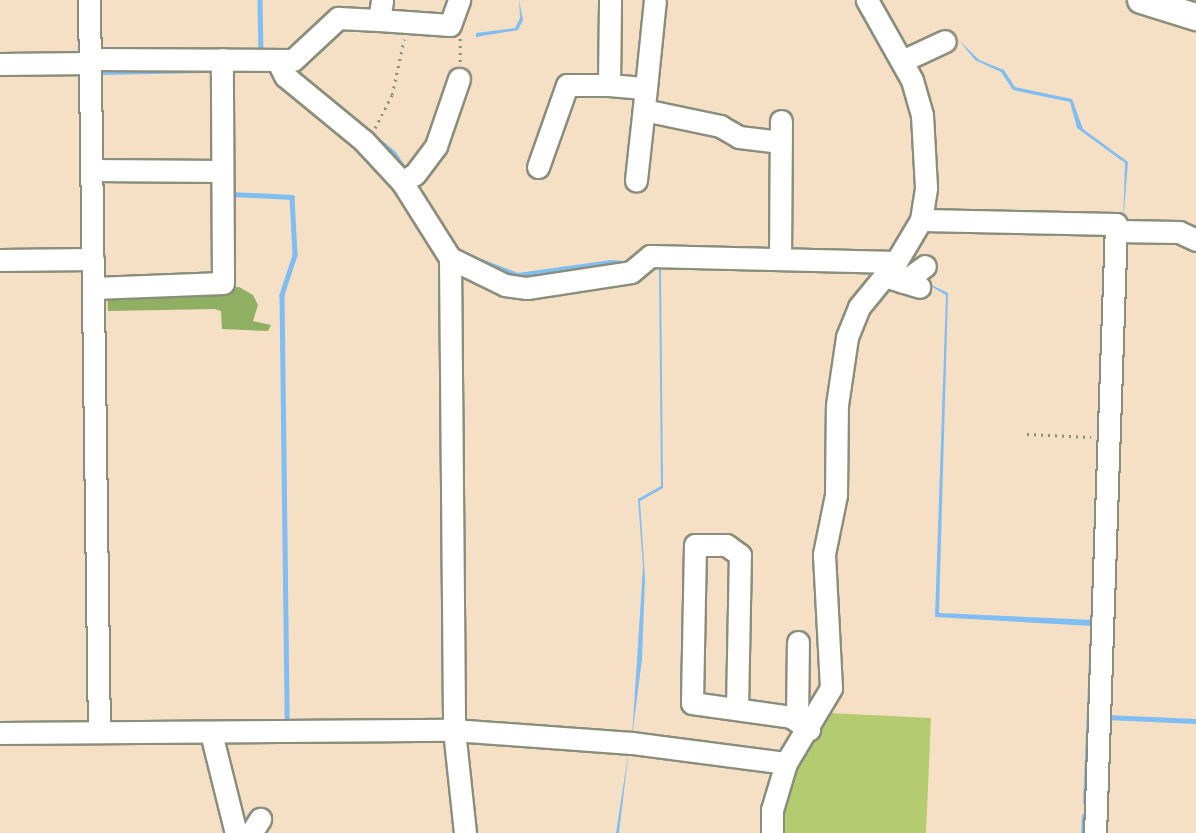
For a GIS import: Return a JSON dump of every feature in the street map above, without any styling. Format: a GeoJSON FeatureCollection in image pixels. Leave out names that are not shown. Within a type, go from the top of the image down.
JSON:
{"type":"FeatureCollection","features":[{"type":"Feature","properties":{"kind":"main road"},"geometry":{"type":"LineString","coordinates":[[1141,0],[1196,17]]}},
{"type":"Feature","properties":{"kind":"street"},"geometry":{"type":"LineString","coordinates":[[89,0],[99,732]]}},
{"type":"Feature","properties":{"kind":"street"},"geometry":{"type":"LineString","coordinates":[[0,64],[293,60],[338,19],[381,10],[405,22],[460,26],[459,0]]}},
{"type":"Feature","properties":{"kind":"street"},"geometry":{"type":"LineString","coordinates":[[609,85],[610,0]]}},
{"type":"Feature","properties":{"kind":"street"},"geometry":{"type":"LineString","coordinates":[[636,180],[655,0]]}},
{"type":"Feature","properties":{"kind":"street"},"geometry":{"type":"LineString","coordinates":[[772,833],[772,810],[786,763],[803,725],[831,688],[824,554],[836,495],[837,405],[847,337],[859,307],[906,275],[922,219],[926,187],[922,115],[904,64],[867,0]]}},
{"type":"Feature","properties":{"kind":"street"},"geometry":{"type":"LineString","coordinates":[[904,64],[948,45]]}},
{"type":"Feature","properties":{"kind":"street"},"geometry":{"type":"LineString","coordinates":[[94,288],[223,283],[222,59]]}},
{"type":"Feature","properties":{"kind":"street"},"geometry":{"type":"LineString","coordinates":[[278,62],[285,76],[366,143],[402,182],[450,258],[505,285],[527,288],[631,272],[650,256],[780,259],[906,275]]}},
{"type":"Feature","properties":{"kind":"street"},"geometry":{"type":"LineString","coordinates":[[402,182],[415,174],[436,146],[458,79]]}},
{"type":"Feature","properties":{"kind":"street"},"geometry":{"type":"LineString","coordinates":[[538,167],[568,85],[646,88]]}},
{"type":"Feature","properties":{"kind":"street"},"geometry":{"type":"LineString","coordinates":[[644,110],[720,126],[739,136],[781,132],[780,259]]}},
{"type":"Feature","properties":{"kind":"street"},"geometry":{"type":"LineString","coordinates":[[92,170],[222,171]]}},
{"type":"Feature","properties":{"kind":"street"},"geometry":{"type":"LineString","coordinates":[[922,219],[1116,224],[1095,833]]}},
{"type":"Feature","properties":{"kind":"street"},"geometry":{"type":"LineString","coordinates":[[1116,231],[1178,232],[1196,240]]}},
{"type":"Feature","properties":{"kind":"street"},"geometry":{"type":"LineString","coordinates":[[450,258],[454,730],[465,833]]}},
{"type":"Feature","properties":{"kind":"street"},"geometry":{"type":"LineString","coordinates":[[0,260],[93,259]]}},
{"type":"Feature","properties":{"kind":"street"},"geometry":{"type":"LineString","coordinates":[[737,709],[740,555],[726,545],[695,545],[692,702],[737,709],[803,725]]}},
{"type":"Feature","properties":{"kind":"street"},"geometry":{"type":"LineString","coordinates":[[798,642],[803,725]]}},
{"type":"Feature","properties":{"kind":"street"},"geometry":{"type":"LineString","coordinates":[[0,733],[454,730],[632,743],[786,763]]}},
{"type":"Feature","properties":{"kind":"street"},"geometry":{"type":"LineString","coordinates":[[211,733],[236,833]]}},
{"type":"Feature","properties":{"kind":"path"},"geometry":{"type":"LineString","coordinates":[[366,143],[391,95],[403,53],[405,22]]}},
{"type":"Feature","properties":{"kind":"path"},"geometry":{"type":"LineString","coordinates":[[458,79],[460,26]]}},
{"type":"Feature","properties":{"kind":"path"},"geometry":{"type":"LineString","coordinates":[[1027,434],[1109,439]]}},
{"type":"Feature","properties":{"kind":"green space"},"geometry":{"type":"Polygon","coordinates":[[[239,287],[253,295],[258,305],[253,321],[271,325],[268,331],[222,329],[221,311],[215,309],[108,311],[107,292],[239,287]]]}},
{"type":"Feature","properties":{"kind":"green space"},"geometry":{"type":"Polygon","coordinates":[[[829,713],[931,718],[926,833],[778,833],[787,773],[829,713]]]}},
{"type":"Feature","properties":{"kind":"water"},"geometry":{"type":"Polygon","coordinates":[[[519,0],[523,20],[518,30],[476,37],[476,33],[515,28],[520,18],[519,0]]]}},
{"type":"Feature","properties":{"kind":"water"},"geometry":{"type":"Polygon","coordinates":[[[958,39],[979,60],[1004,70],[1015,87],[1072,99],[1083,129],[1128,162],[1123,224],[1125,163],[1077,128],[1070,102],[1013,90],[1001,72],[975,60],[958,39]]]}},
{"type":"Feature","properties":{"kind":"water"},"geometry":{"type":"Polygon","coordinates":[[[262,66],[262,72],[101,75],[101,68],[262,66]]]}},
{"type":"Feature","properties":{"kind":"water"},"geometry":{"type":"Polygon","coordinates":[[[294,67],[396,152],[459,250],[518,273],[611,260],[624,261],[625,266],[597,265],[517,279],[458,256],[293,73],[294,67]]]}},
{"type":"Feature","properties":{"kind":"water"},"geometry":{"type":"Polygon","coordinates":[[[652,263],[875,271],[661,269],[663,488],[640,501],[645,578],[642,659],[632,737],[643,567],[638,499],[661,486],[659,268],[652,263]]]}},
{"type":"Feature","properties":{"kind":"water"},"geometry":{"type":"Polygon","coordinates":[[[917,278],[948,293],[939,613],[1093,620],[1092,626],[935,617],[946,295],[917,278]]]}},
{"type":"Feature","properties":{"kind":"water"},"geometry":{"type":"Polygon","coordinates":[[[1090,634],[1086,804],[1083,804],[1090,634]]]}},
{"type":"Feature","properties":{"kind":"water"},"geometry":{"type":"Polygon","coordinates":[[[629,749],[619,833],[616,833],[629,749]]]}},
{"type":"Feature","properties":{"kind":"waterway"},"geometry":{"type":"LineString","coordinates":[[260,0],[261,51]]}},
{"type":"Feature","properties":{"kind":"waterway"},"geometry":{"type":"LineString","coordinates":[[231,194],[292,197],[295,255],[282,295],[287,721]]}},
{"type":"Feature","properties":{"kind":"waterway"},"geometry":{"type":"LineString","coordinates":[[1106,717],[1196,721]]}},
{"type":"Feature","properties":{"kind":"waterway"},"geometry":{"type":"LineString","coordinates":[[1083,833],[1084,816]]}},
{"type":"Feature","properties":{"kind":"waterway"},"geometry":{"type":"LineString","coordinates":[[474,820],[476,833]]}}]}
